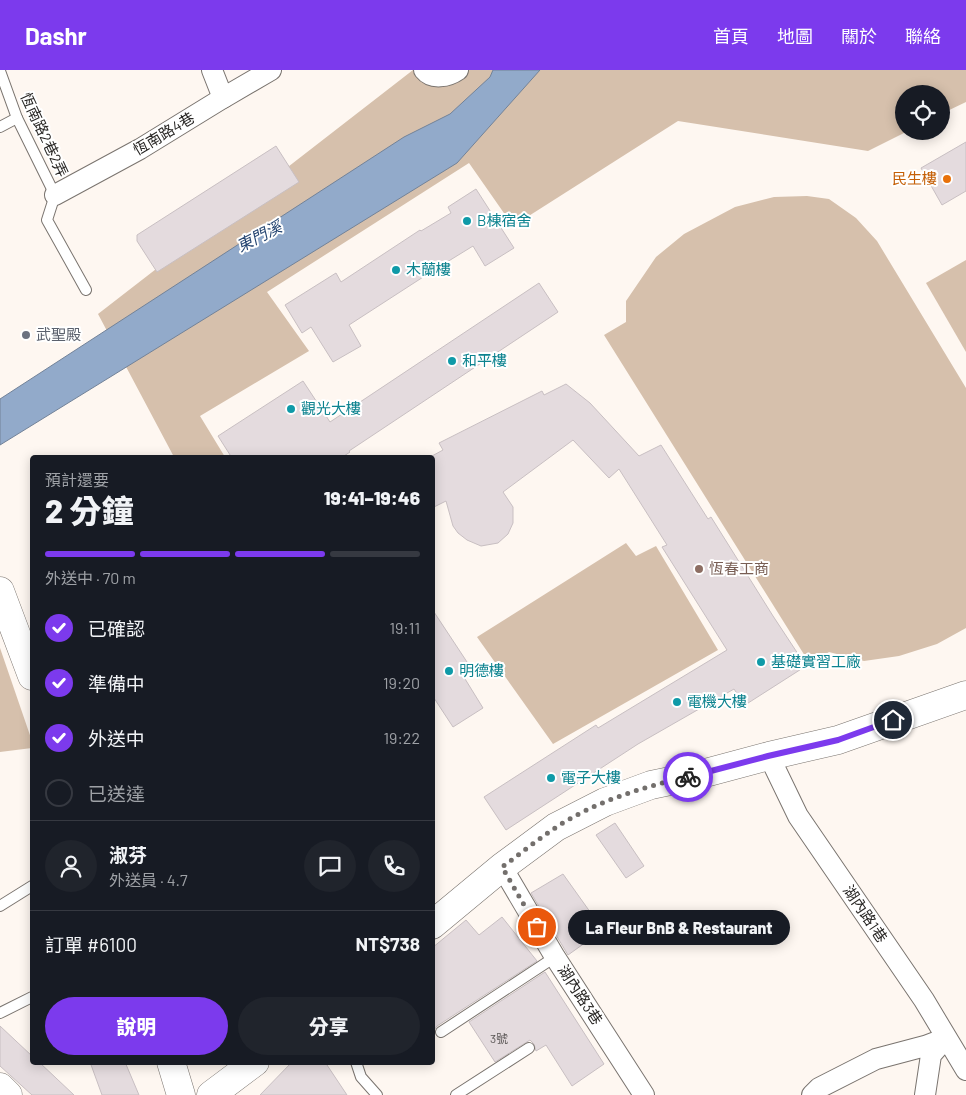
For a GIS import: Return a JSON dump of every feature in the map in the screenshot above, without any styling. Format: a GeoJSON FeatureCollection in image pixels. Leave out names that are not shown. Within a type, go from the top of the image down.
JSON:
{"type":"FeatureCollection","features":[{"type":"Feature","properties":{"kind":"street"},"geometry":{"type":"LineString","coordinates":[[212,70],[223,98]]}},
{"type":"Feature","properties":{"kind":"street","name":"恆南路4巷"},"geometry":{"type":"LineString","coordinates":[[55,195],[140,149],[271,70]]}},
{"type":"Feature","properties":{"kind":"street"},"geometry":{"type":"LineString","coordinates":[[424,70],[428,75],[440,77],[458,70]]}},
{"type":"Feature","properties":{"kind":"street"},"geometry":{"type":"LineString","coordinates":[[0,591],[30,671]]}},
{"type":"Feature","properties":{"kind":"street"},"geometry":{"type":"LineString","coordinates":[[435,923],[502,867],[556,827],[605,802],[651,785],[838,740],[966,694]]}},
{"type":"Feature","properties":{"kind":"street","name":"湖內路1巷"},"geometry":{"type":"LineString","coordinates":[[768,756],[798,816],[924,1000],[966,1070]]}},
{"type":"Feature","properties":{"kind":"street","name":"湖內路3巷"},"geometry":{"type":"LineString","coordinates":[[502,867],[555,957],[644,1095]]}},
{"type":"Feature","properties":{"kind":"street"},"geometry":{"type":"LineString","coordinates":[[812,1095],[819,1088],[876,1059],[925,1046],[946,1038]]}},
{"type":"Feature","properties":{"kind":"street"},"geometry":{"type":"LineString","coordinates":[[925,1095],[931,1055],[946,1038]]}},
{"type":"Feature","properties":{"kind":"street"},"geometry":{"type":"LineString","coordinates":[[172,1065],[181,1095]]}},
{"type":"Feature","properties":{"kind":"street"},"geometry":{"type":"LineString","coordinates":[[211,1095],[251,1065]]}},
{"type":"Feature","properties":{"kind":"street"},"geometry":{"type":"LineString","coordinates":[[0,1087],[8,1095]]}},
{"type":"Feature","properties":{"kind":"lane","name":"恆南路2巷2弄"},"geometry":{"type":"LineString","coordinates":[[0,71],[17,118],[55,195],[47,220],[86,290]]}},
{"type":"Feature","properties":{"kind":"lane"},"geometry":{"type":"LineString","coordinates":[[0,127],[17,118]]}},
{"type":"Feature","properties":{"kind":"lane"},"geometry":{"type":"LineString","coordinates":[[0,906],[30,887]]}},
{"type":"Feature","properties":{"kind":"lane"},"geometry":{"type":"LineString","coordinates":[[441,1032],[555,957]]}},
{"type":"Feature","properties":{"kind":"lane"},"geometry":{"type":"LineString","coordinates":[[0,1013],[30,998]]}},
{"type":"Feature","properties":{"kind":"lane"},"geometry":{"type":"LineString","coordinates":[[456,1095],[529,1048]]}},
{"type":"Feature","properties":{"kind":"lane"},"geometry":{"type":"LineString","coordinates":[[357,1065],[361,1077],[377,1095]]}},
{"type":"Feature","properties":{"kind":"shaded area"},"geometry":{"type":"Polygon","coordinates":[[[413,70],[966,70],[966,102],[950,110],[950,85],[895,85],[895,138],[868,151],[678,121],[513,226],[469,163],[267,292],[309,351],[200,416],[224,455],[173,455],[98,314],[413,70]]]}},
{"type":"Feature","properties":{"kind":"shaded area"},"geometry":{"type":"Polygon","coordinates":[[[807,196],[829,199],[856,218],[877,241],[966,388],[966,628],[937,644],[899,656],[864,661],[829,652],[810,664],[604,335],[626,322],[626,301],[656,257],[684,234],[735,207],[774,197],[807,196]]]}},
{"type":"Feature","properties":{"kind":"shaded area"},"geometry":{"type":"Polygon","coordinates":[[[966,260],[966,352],[926,283],[966,260]]]}},
{"type":"Feature","properties":{"kind":"shaded area"},"geometry":{"type":"Polygon","coordinates":[[[626,543],[636,556],[656,546],[718,650],[553,744],[477,637],[626,543]]]}},
{"type":"Feature","properties":{"kind":"shaded area"},"geometry":{"type":"Polygon","coordinates":[[[0,648],[30,735],[30,748],[0,752],[0,648]]]}},
{"type":"Feature","properties":{"kind":"water","name":"東門溪"},"geometry":{"type":"Polygon","coordinates":[[[493,70],[540,70],[457,163],[0,445],[0,399],[404,137],[450,114],[490,77],[493,70]]]}},
{"type":"Feature","properties":{"kind":"building","name":"民生樓"},"geometry":{"type":"Polygon","coordinates":[[[966,142],[966,191],[942,205],[921,168],[966,142]]]}},
{"type":"Feature","properties":{"kind":"building"},"geometry":{"type":"Polygon","coordinates":[[[276,146],[299,182],[157,272],[137,241],[137,235],[276,146]]]}},
{"type":"Feature","properties":{"kind":"building"},"geometry":{"type":"Polygon","coordinates":[[[476,189],[514,248],[485,266],[473,246],[434,270],[349,325],[361,346],[333,362],[311,327],[302,333],[285,305],[336,273],[341,282],[420,230],[451,213],[448,207],[476,189]]]}},
{"type":"Feature","properties":{"kind":"building"},"geometry":{"type":"Polygon","coordinates":[[[539,283],[558,312],[346,455],[230,455],[218,436],[303,381],[330,422],[539,283]]]}},
{"type":"Feature","properties":{"kind":"building"},"geometry":{"type":"Polygon","coordinates":[[[566,384],[590,403],[639,456],[661,445],[708,519],[711,517],[806,666],[745,705],[734,689],[638,744],[506,830],[484,797],[596,725],[598,728],[727,650],[662,547],[667,545],[619,469],[609,478],[573,440],[503,492],[513,507],[513,523],[508,534],[498,543],[481,546],[467,540],[453,526],[446,501],[435,506],[434,455],[443,450],[439,443],[542,391],[544,395],[566,384]]]}},
{"type":"Feature","properties":{"kind":"building","name":"明德樓"},"geometry":{"type":"Polygon","coordinates":[[[435,614],[471,668],[462,674],[483,708],[453,727],[435,700],[435,614]]]}},
{"type":"Feature","properties":{"kind":"building"},"geometry":{"type":"Polygon","coordinates":[[[615,823],[644,866],[626,878],[596,835],[615,823]]]}},
{"type":"Feature","properties":{"kind":"building"},"geometry":{"type":"Polygon","coordinates":[[[563,874],[603,930],[568,955],[531,893],[563,874]]]}},
{"type":"Feature","properties":{"kind":"building"},"geometry":{"type":"Polygon","coordinates":[[[502,917],[537,961],[435,1029],[435,946],[466,920],[479,935],[502,917]]]}},
{"type":"Feature","properties":{"kind":"building"},"geometry":{"type":"Polygon","coordinates":[[[545,972],[604,1064],[572,1086],[546,1045],[536,1051],[534,1044],[530,1040],[495,1062],[469,1022],[545,972]]]}},
{"type":"Feature","properties":{"kind":"building"},"geometry":{"type":"Polygon","coordinates":[[[0,1026],[30,1054],[30,1065],[42,1065],[74,1095],[32,1095],[0,1066],[0,1026]]]}},
{"type":"Feature","properties":{"kind":"building"},"geometry":{"type":"Polygon","coordinates":[[[91,1065],[126,1065],[139,1095],[102,1095],[91,1065]]]}},
{"type":"Feature","properties":{"kind":"building"},"geometry":{"type":"Polygon","coordinates":[[[289,1065],[327,1065],[347,1095],[260,1095],[289,1065]]]}},
{"type":"Feature","properties":{"kind":"way so far"},"geometry":{"type":"LineString","coordinates":[[537,927],[502,867],[556,827],[605,802],[651,785],[688,777]]}},
{"type":"Feature","properties":{"kind":"place","name":"民生樓"},"geometry":{"type":"Point","coordinates":[947,179]}},
{"type":"Feature","properties":{"kind":"place","name":"B棟宿舍"},"geometry":{"type":"Point","coordinates":[467,221]}},
{"type":"Feature","properties":{"kind":"place","name":"木蘭樓"},"geometry":{"type":"Point","coordinates":[396,270]}},
{"type":"Feature","properties":{"kind":"place","name":"武聖殿"},"geometry":{"type":"Point","coordinates":[26,335]}},
{"type":"Feature","properties":{"kind":"place","name":"和平樓"},"geometry":{"type":"Point","coordinates":[452,361]}},
{"type":"Feature","properties":{"kind":"place","name":"觀光大樓"},"geometry":{"type":"Point","coordinates":[291,409]}},
{"type":"Feature","properties":{"kind":"place","name":"恆春工商"},"geometry":{"type":"Point","coordinates":[699,569]}},
{"type":"Feature","properties":{"kind":"place","name":"基礎實習工廠"},"geometry":{"type":"Point","coordinates":[761,662]}},
{"type":"Feature","properties":{"kind":"place","name":"明德樓"},"geometry":{"type":"Point","coordinates":[449,671]}},
{"type":"Feature","properties":{"kind":"place","name":"電機大樓"},"geometry":{"type":"Point","coordinates":[677,702]}},
{"type":"Feature","properties":{"kind":"place","name":"電子大樓"},"geometry":{"type":"Point","coordinates":[551,778]}},
{"type":"Feature","properties":{"kind":"place","name":"La Fleur BnB & Restaurant"},"geometry":{"type":"Point","coordinates":[537,927]}},
{"type":"Feature","properties":{"kind":"route"},"geometry":{"type":"LineString","coordinates":[[688,777],[838,740],[893,720]]}}]}
